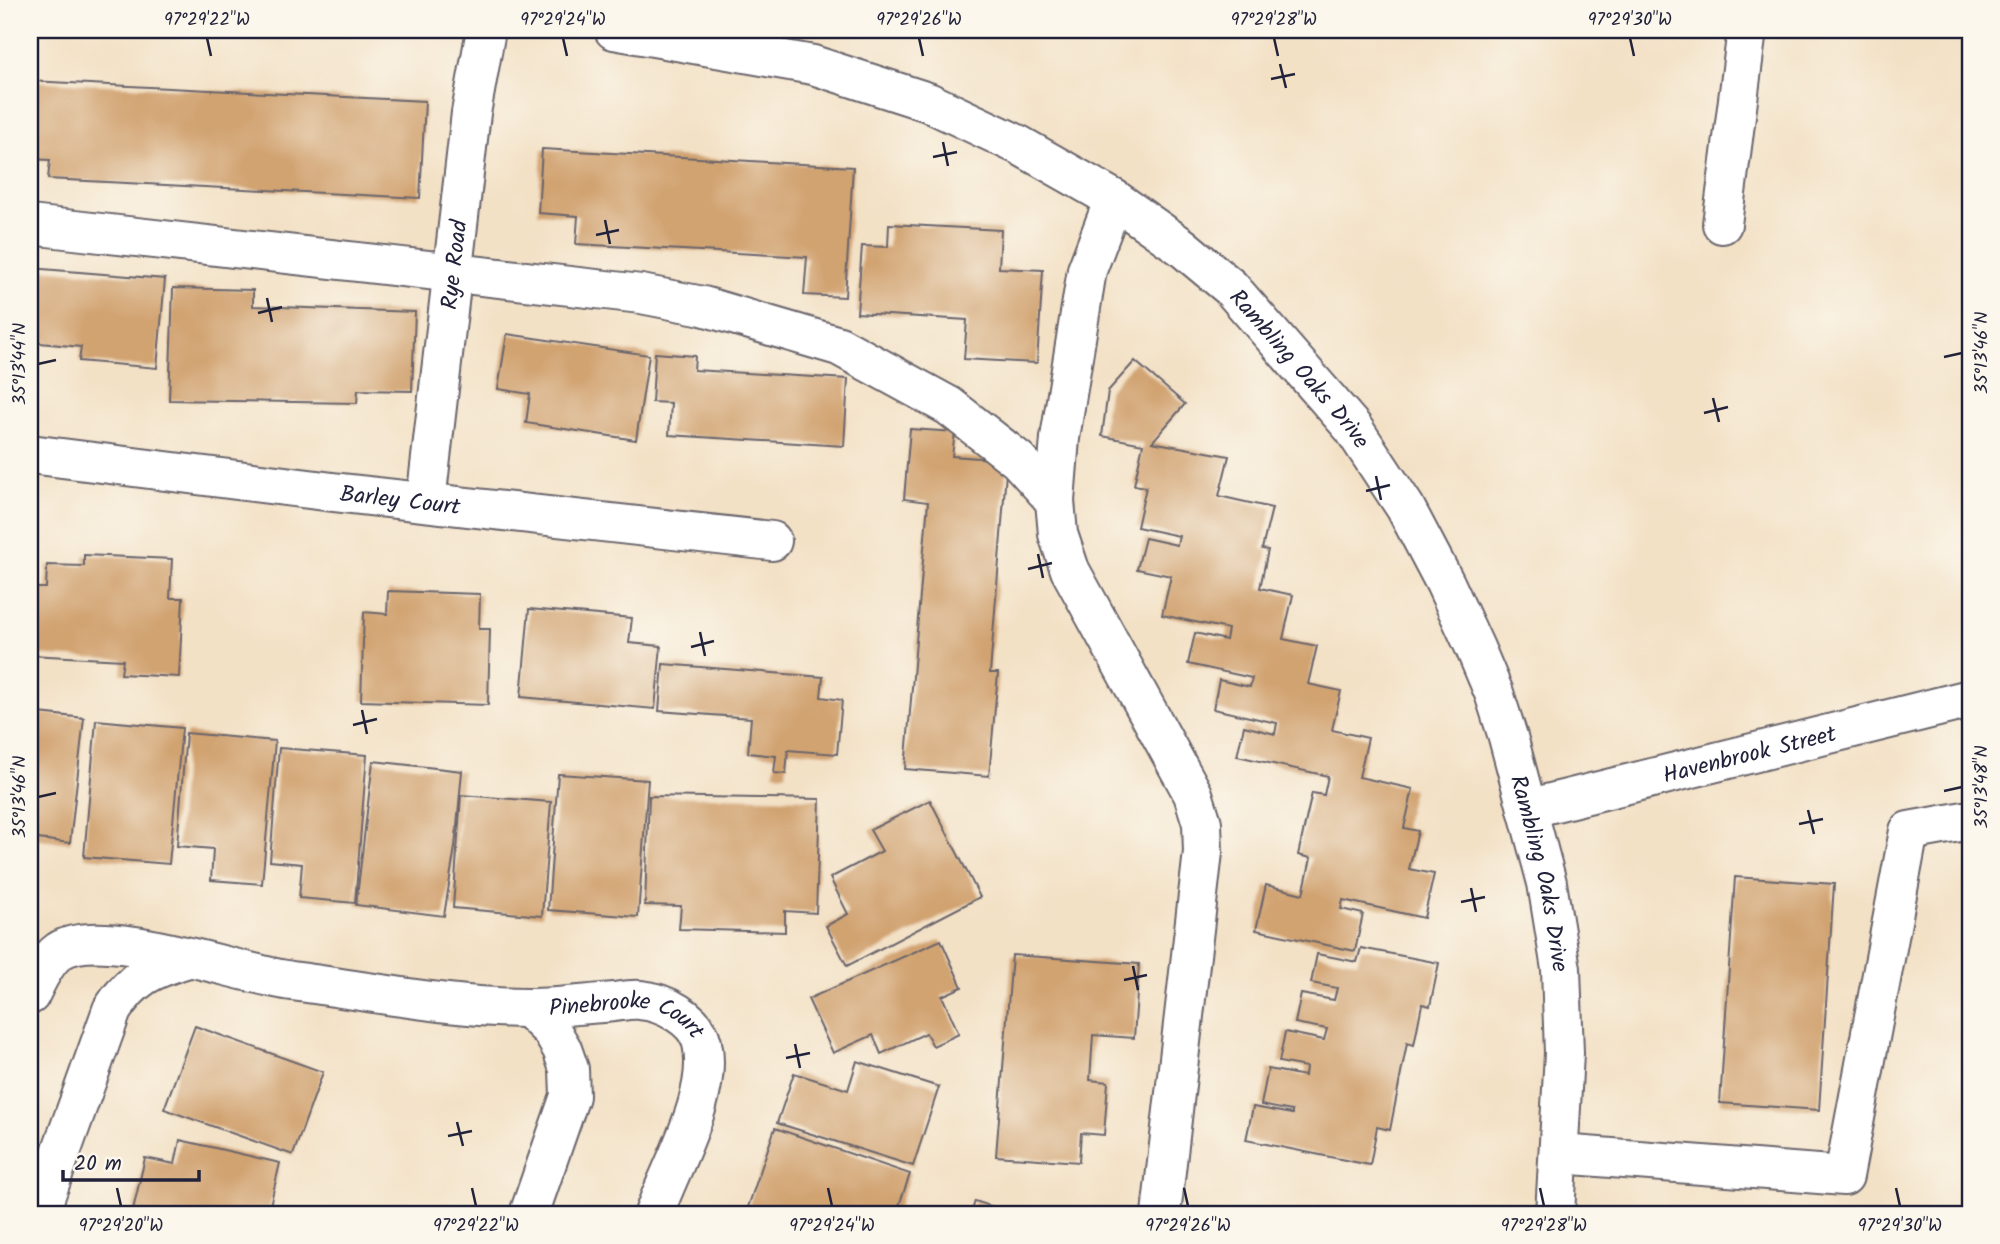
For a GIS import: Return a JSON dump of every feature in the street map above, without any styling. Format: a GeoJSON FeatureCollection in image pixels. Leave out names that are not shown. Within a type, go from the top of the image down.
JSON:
{"type":"FeatureCollection","features":[{"type":"Feature","properties":{"kind":"street","name":"Rye Road"},"geometry":{"type":"LineString","coordinates":[[426,502],[471,113],[486,30]]}},
{"type":"Feature","properties":{"kind":"street","name":"Rambling Oaks Drive"},"geometry":{"type":"LineString","coordinates":[[614,30],[813,65],[928,102],[1019,145],[1114,199],[1182,247],[1230,287],[1353,428],[1405,507],[1475,648],[1494,693],[1547,883],[1561,968],[1564,1053],[1555,1214]]}},
{"type":"Feature","properties":{"kind":"street"},"geometry":{"type":"LineString","coordinates":[[1722,224],[1747,30]]}},
{"type":"Feature","properties":{"kind":"street"},"geometry":{"type":"LineString","coordinates":[[1114,199],[1087,270],[1060,438],[1055,501],[1058,534],[1070,570],[1192,794],[1202,822],[1201,866],[1161,1214]]}},
{"type":"Feature","properties":{"kind":"street"},"geometry":{"type":"LineString","coordinates":[[30,226],[641,294],[703,306],[839,346],[949,406],[1017,460],[1055,501]]}},
{"type":"Feature","properties":{"kind":"street","name":"Barley Court"},"geometry":{"type":"LineString","coordinates":[[30,454],[772,541]]}},
{"type":"Feature","properties":{"kind":"street","name":"Havenbrook Street"},"geometry":{"type":"LineString","coordinates":[[1527,809],[1970,699]]}},
{"type":"Feature","properties":{"kind":"street"},"geometry":{"type":"LineString","coordinates":[[1560,1154],[1844,1176],[1909,831],[1970,820]]}},
{"type":"Feature","properties":{"kind":"street","name":"Pinebrooke Court"},"geometry":{"type":"LineString","coordinates":[[30,995],[44,968],[58,952],[76,944],[100,941],[138,946],[278,979],[446,1002],[528,1008],[640,1000],[671,1008],[691,1023],[702,1040],[705,1063],[691,1120],[654,1214]]}},
{"type":"Feature","properties":{"kind":"street"},"geometry":{"type":"LineString","coordinates":[[39,1214],[112,1010],[124,991],[138,978],[161,966],[188,958]]}},
{"type":"Feature","properties":{"kind":"street","name":"Pinebrooke Court"},"geometry":{"type":"LineString","coordinates":[[528,1008],[551,1030],[562,1049],[569,1069],[570,1096],[529,1214]]}},
{"type":"Feature","properties":{"kind":"building"},"geometry":{"type":"Polygon","coordinates":[[[30,81],[425,101],[420,198],[48,179],[50,160],[30,159],[30,81]]]}},
{"type":"Feature","properties":{"kind":"building"},"geometry":{"type":"Polygon","coordinates":[[[542,149],[853,167],[845,297],[804,295],[807,257],[576,244],[578,216],[538,213],[542,149]]]}},
{"type":"Feature","properties":{"kind":"building"},"geometry":{"type":"Polygon","coordinates":[[[889,224],[1001,230],[999,268],[1043,270],[1037,363],[964,359],[967,320],[857,313],[862,246],[888,247],[889,224]]]}},
{"type":"Feature","properties":{"kind":"building"},"geometry":{"type":"Polygon","coordinates":[[[30,268],[165,279],[157,368],[79,361],[81,347],[30,342],[30,268]]]}},
{"type":"Feature","properties":{"kind":"building"},"geometry":{"type":"Polygon","coordinates":[[[173,288],[253,290],[253,306],[415,312],[412,391],[358,390],[357,403],[169,400],[173,288]]]}},
{"type":"Feature","properties":{"kind":"building"},"geometry":{"type":"Polygon","coordinates":[[[507,334],[649,355],[636,440],[526,423],[530,394],[498,389],[507,334]]]}},
{"type":"Feature","properties":{"kind":"building"},"geometry":{"type":"Polygon","coordinates":[[[655,353],[695,356],[694,370],[848,379],[844,446],[669,435],[671,403],[652,402],[655,353]]]}},
{"type":"Feature","properties":{"kind":"building"},"geometry":{"type":"Polygon","coordinates":[[[1135,361],[1185,404],[1152,442],[1229,456],[1219,496],[1272,508],[1262,549],[1268,550],[1260,588],[1293,595],[1283,639],[1317,646],[1308,684],[1341,691],[1332,730],[1368,738],[1359,777],[1413,789],[1404,828],[1418,831],[1409,869],[1434,874],[1424,918],[1343,900],[1341,909],[1363,914],[1355,951],[1256,930],[1266,885],[1303,894],[1311,858],[1298,855],[1312,793],[1324,795],[1328,776],[1237,756],[1244,726],[1275,734],[1277,723],[1213,709],[1219,680],[1250,687],[1252,678],[1188,664],[1195,633],[1226,640],[1228,629],[1162,615],[1171,576],[1137,569],[1145,538],[1177,545],[1179,536],[1137,527],[1146,487],[1134,485],[1143,444],[1102,436],[1108,391],[1135,361]]]}},
{"type":"Feature","properties":{"kind":"building"},"geometry":{"type":"Polygon","coordinates":[[[910,429],[955,432],[952,456],[1007,460],[990,673],[998,673],[989,776],[905,769],[928,502],[904,499],[910,429]]]}},
{"type":"Feature","properties":{"kind":"building"},"geometry":{"type":"Polygon","coordinates":[[[84,555],[172,559],[170,598],[183,598],[179,677],[121,674],[123,660],[30,655],[30,588],[46,588],[47,565],[84,566],[84,555]]]}},
{"type":"Feature","properties":{"kind":"building"},"geometry":{"type":"Polygon","coordinates":[[[388,591],[480,594],[479,629],[490,629],[488,705],[361,701],[364,612],[387,614],[388,591]]]}},
{"type":"Feature","properties":{"kind":"building"},"geometry":{"type":"Polygon","coordinates":[[[529,609],[632,618],[629,643],[661,646],[655,709],[521,697],[529,609]]]}},
{"type":"Feature","properties":{"kind":"building"},"geometry":{"type":"Polygon","coordinates":[[[663,664],[823,677],[821,697],[842,700],[837,754],[788,750],[786,774],[774,773],[776,756],[748,753],[751,718],[659,711],[663,664]]]}},
{"type":"Feature","properties":{"kind":"building"},"geometry":{"type":"Polygon","coordinates":[[[30,712],[84,718],[70,843],[30,838],[30,712]]]}},
{"type":"Feature","properties":{"kind":"building"},"geometry":{"type":"Polygon","coordinates":[[[96,720],[182,728],[169,864],[84,857],[96,720]]]}},
{"type":"Feature","properties":{"kind":"building"},"geometry":{"type":"Polygon","coordinates":[[[186,733],[275,741],[262,884],[211,880],[213,849],[177,846],[186,733]]]}},
{"type":"Feature","properties":{"kind":"building"},"geometry":{"type":"Polygon","coordinates":[[[279,748],[367,755],[355,903],[299,898],[302,864],[270,861],[279,748]]]}},
{"type":"Feature","properties":{"kind":"building"},"geometry":{"type":"Polygon","coordinates":[[[373,761],[462,771],[455,847],[444,916],[356,905],[373,761]]]}},
{"type":"Feature","properties":{"kind":"building"},"geometry":{"type":"Polygon","coordinates":[[[558,774],[648,780],[638,917],[548,910],[558,774]]]}},
{"type":"Feature","properties":{"kind":"building"},"geometry":{"type":"Polygon","coordinates":[[[461,795],[551,802],[542,916],[453,908],[461,795]]]}},
{"type":"Feature","properties":{"kind":"building"},"geometry":{"type":"Polygon","coordinates":[[[649,796],[820,799],[816,913],[785,911],[785,932],[679,929],[681,906],[645,905],[649,796]]]}},
{"type":"Feature","properties":{"kind":"building"},"geometry":{"type":"Polygon","coordinates":[[[930,800],[980,897],[847,966],[826,926],[848,914],[830,878],[882,851],[870,830],[930,800]]]}},
{"type":"Feature","properties":{"kind":"building"},"geometry":{"type":"Polygon","coordinates":[[[1735,877],[1834,884],[1819,1110],[1720,1103],[1735,877]]]}},
{"type":"Feature","properties":{"kind":"building"},"geometry":{"type":"Polygon","coordinates":[[[941,940],[962,987],[942,996],[959,1034],[933,1046],[926,1033],[881,1054],[873,1035],[833,1053],[808,999],[941,940]]]}},
{"type":"Feature","properties":{"kind":"building"},"geometry":{"type":"Polygon","coordinates":[[[1361,948],[1439,963],[1430,1006],[1422,1004],[1414,1045],[1407,1043],[1390,1130],[1377,1127],[1370,1165],[1246,1140],[1253,1107],[1292,1114],[1292,1111],[1261,1105],[1268,1069],[1305,1076],[1306,1067],[1279,1062],[1285,1032],[1324,1040],[1327,1029],[1295,1023],[1301,994],[1334,1000],[1337,988],[1311,983],[1317,954],[1357,962],[1361,948]]]}},
{"type":"Feature","properties":{"kind":"building"},"geometry":{"type":"Polygon","coordinates":[[[1012,955],[1139,964],[1134,1038],[1093,1035],[1090,1080],[1108,1082],[1104,1135],[1081,1133],[1079,1162],[996,1156],[1012,955]]]}},
{"type":"Feature","properties":{"kind":"building"},"geometry":{"type":"Polygon","coordinates":[[[195,1026],[323,1072],[293,1155],[164,1109],[195,1026]]]}},
{"type":"Feature","properties":{"kind":"building"},"geometry":{"type":"Polygon","coordinates":[[[857,1061],[939,1087],[913,1166],[777,1123],[794,1073],[848,1090],[857,1061]]]}},
{"type":"Feature","properties":{"kind":"building"},"geometry":{"type":"Polygon","coordinates":[[[775,1128],[910,1174],[896,1214],[760,1214],[747,1210],[775,1128]]]}},
{"type":"Feature","properties":{"kind":"building"},"geometry":{"type":"Polygon","coordinates":[[[180,1140],[280,1163],[268,1214],[132,1214],[145,1158],[175,1164],[180,1140]]]}},
{"type":"Feature","properties":{"kind":"building"},"geometry":{"type":"Polygon","coordinates":[[[975,1201],[1015,1214],[971,1214],[975,1201]]]}}]}
